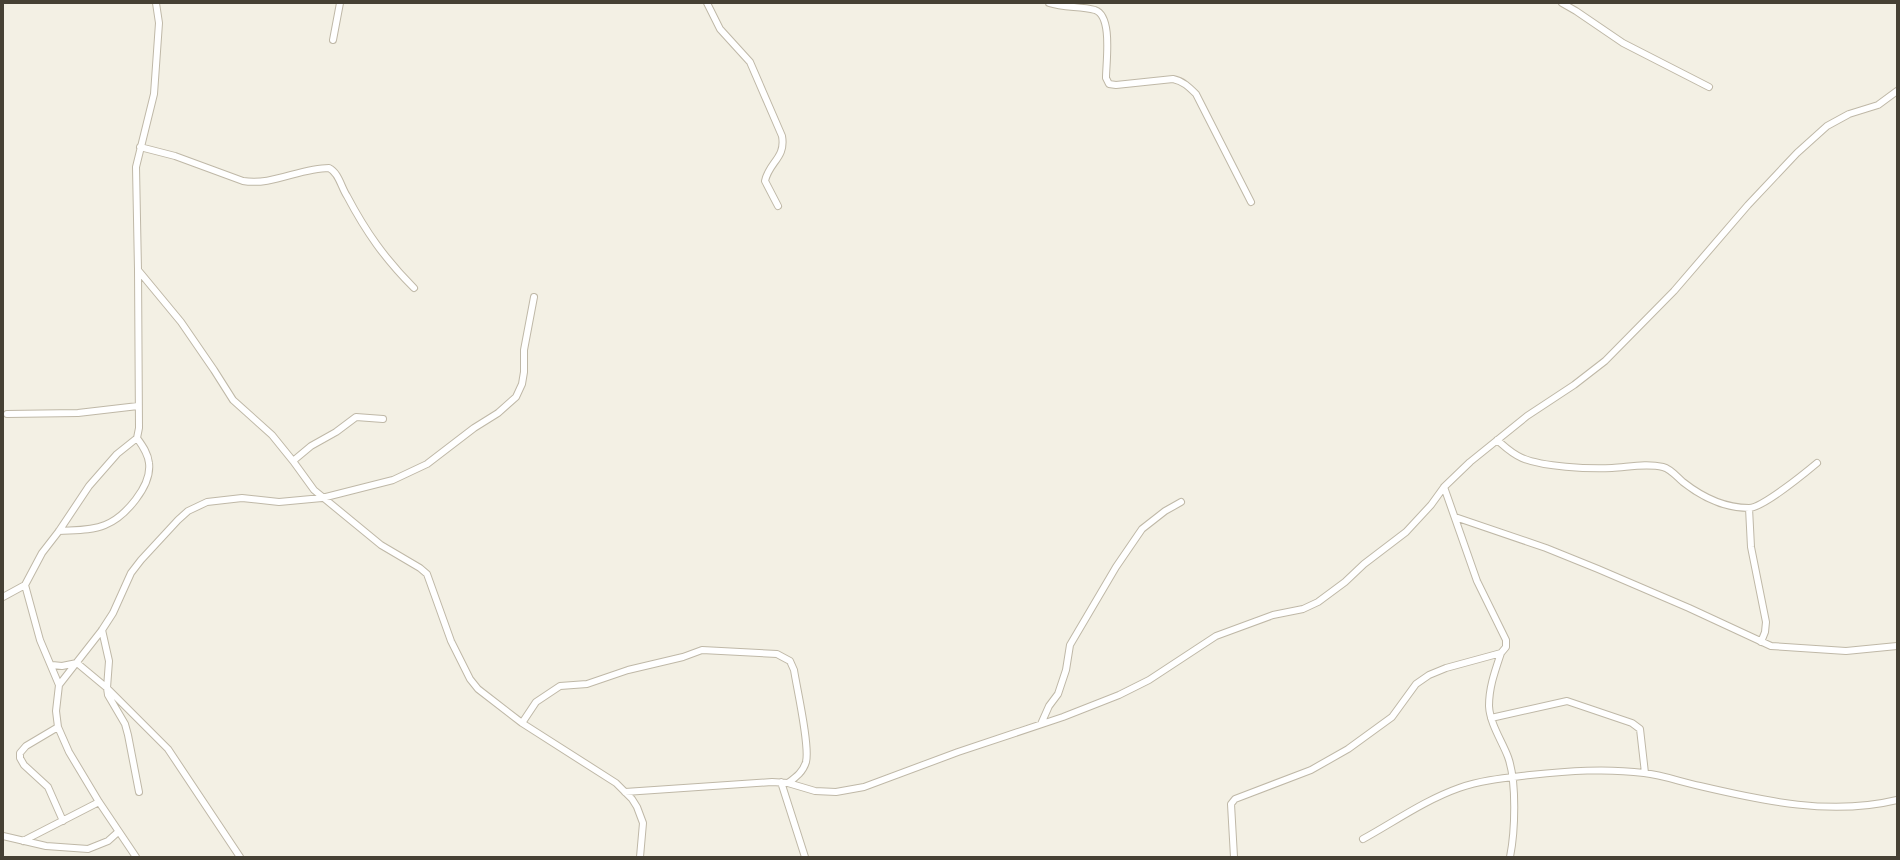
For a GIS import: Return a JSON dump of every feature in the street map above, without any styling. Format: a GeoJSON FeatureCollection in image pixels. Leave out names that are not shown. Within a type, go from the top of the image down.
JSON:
{"type":"FeatureCollection","features":[{"type":"Feature","properties":{"kind":"street"},"geometry":{"type":"LineString","coordinates":[[3,597],[25,585],[36,562],[89,486],[117,454],[137,438],[139,428],[136,167],[154,94],[157,70],[159,23],[156,3]]}},
{"type":"Feature","properties":{"kind":"street"},"geometry":{"type":"LineString","coordinates":[[333,40],[340,3]]}},
{"type":"Feature","properties":{"kind":"street"},"geometry":{"type":"LineString","coordinates":[[707,3],[720,28],[750,62],[782,136],[782,152],[765,181],[778,206]]}},
{"type":"Feature","properties":{"kind":"street"},"geometry":{"type":"LineString","coordinates":[[1049,3],[1100,12],[1106,26],[1106,78],[1109,84],[1116,85],[1173,78],[1180,80],[1189,86],[1196,94],[1251,202]]}},
{"type":"Feature","properties":{"kind":"street"},"geometry":{"type":"LineString","coordinates":[[1562,3],[1582,14],[1623,43],[1709,86]]}},
{"type":"Feature","properties":{"kind":"street"},"geometry":{"type":"LineString","coordinates":[[625,792],[781,782],[788,782],[815,791],[836,792],[864,787],[938,759],[1041,724],[1119,695],[1149,680],[1216,636],[1273,615],[1302,609],[1318,602],[1406,532],[1431,505],[1444,487],[1470,462],[1527,416],[1574,385],[1605,362],[1674,292],[1771,180],[1827,126],[1849,114],[1878,105],[1897,91]]}},
{"type":"Feature","properties":{"kind":"street"},"geometry":{"type":"LineString","coordinates":[[140,146],[175,156],[243,182],[264,182],[309,170],[329,168],[336,173],[342,188],[370,237],[400,274],[414,288]]}},
{"type":"Feature","properties":{"kind":"street"},"geometry":{"type":"LineString","coordinates":[[138,270],[181,322],[233,400],[272,435],[322,498],[386,550],[423,571],[428,578],[451,642],[470,679],[478,689],[522,722],[616,783],[632,799],[641,816],[643,833],[640,857]]}},
{"type":"Feature","properties":{"kind":"street"},"geometry":{"type":"LineString","coordinates":[[136,857],[118,832],[69,752],[58,727],[57,696],[59,685],[113,614],[131,573],[140,560],[188,511],[207,502],[242,498],[279,502],[322,498],[358,490],[411,473],[427,464],[453,443],[509,405],[516,398],[522,384],[524,350],[534,297]]}},
{"type":"Feature","properties":{"kind":"street"},"geometry":{"type":"LineString","coordinates":[[7,414],[78,414],[138,406]]}},
{"type":"Feature","properties":{"kind":"street"},"geometry":{"type":"LineString","coordinates":[[293,461],[311,446],[336,432],[356,417],[383,419]]}},
{"type":"Feature","properties":{"kind":"street"},"geometry":{"type":"LineString","coordinates":[[59,531],[103,526],[113,522],[124,513],[136,498],[149,473],[149,462],[145,449],[137,438]]}},
{"type":"Feature","properties":{"kind":"street"},"geometry":{"type":"LineString","coordinates":[[1497,440],[1522,458],[1540,463],[1574,467],[1611,468],[1643,465],[1663,467],[1715,502],[1749,508],[1761,504],[1816,463]]}},
{"type":"Feature","properties":{"kind":"street"},"geometry":{"type":"LineString","coordinates":[[1444,487],[1463,545],[1477,581],[1506,640],[1506,647],[1501,653],[1492,676],[1490,691],[1491,718],[1509,760],[1512,777],[1513,844],[1510,857]]}},
{"type":"Feature","properties":{"kind":"street"},"geometry":{"type":"LineString","coordinates":[[1041,724],[1049,706],[1058,694],[1066,670],[1070,645],[1116,567],[1142,529],[1165,511],[1181,502]]}},
{"type":"Feature","properties":{"kind":"street"},"geometry":{"type":"LineString","coordinates":[[1749,508],[1751,547],[1766,622],[1765,632],[1761,642]]}},
{"type":"Feature","properties":{"kind":"street"},"geometry":{"type":"LineString","coordinates":[[1455,517],[1546,548],[1591,566],[1689,608],[1771,646],[1846,651],[1897,646]]}},
{"type":"Feature","properties":{"kind":"street"},"geometry":{"type":"LineString","coordinates":[[25,585],[40,640],[52,665],[59,685]]}},
{"type":"Feature","properties":{"kind":"street"},"geometry":{"type":"LineString","coordinates":[[102,630],[109,661],[107,688],[111,701],[124,724],[128,735],[139,792]]}},
{"type":"Feature","properties":{"kind":"street"},"geometry":{"type":"LineString","coordinates":[[522,722],[536,702],[560,686],[587,684],[628,670],[683,657],[702,650],[777,654],[790,661],[794,670],[805,741],[806,759],[804,768],[798,775],[788,782]]}},
{"type":"Feature","properties":{"kind":"street"},"geometry":{"type":"LineString","coordinates":[[1234,857],[1231,804],[1235,799],[1311,770],[1348,749],[1392,717],[1398,711],[1406,696],[1416,684],[1429,675],[1446,668],[1501,653]]}},
{"type":"Feature","properties":{"kind":"street"},"geometry":{"type":"LineString","coordinates":[[52,665],[62,666],[76,664],[107,688],[168,749],[240,857]]}},
{"type":"Feature","properties":{"kind":"street"},"geometry":{"type":"LineString","coordinates":[[1491,718],[1567,702],[1632,723],[1640,729],[1645,773]]}},
{"type":"Feature","properties":{"kind":"street"},"geometry":{"type":"LineString","coordinates":[[58,727],[26,746],[20,753],[20,758],[24,765],[48,788],[63,821]]}},
{"type":"Feature","properties":{"kind":"street"},"geometry":{"type":"LineString","coordinates":[[1363,839],[1433,799],[1458,788],[1478,782],[1572,770],[1606,770],[1645,773],[1700,787],[1785,804],[1850,807],[1897,800]]}},
{"type":"Feature","properties":{"kind":"street"},"geometry":{"type":"LineString","coordinates":[[781,782],[791,819],[805,857]]}},
{"type":"Feature","properties":{"kind":"street"},"geometry":{"type":"LineString","coordinates":[[23,841],[99,802]]}},
{"type":"Feature","properties":{"kind":"street"},"geometry":{"type":"LineString","coordinates":[[3,836],[46,846],[88,849],[108,841],[118,832]]}}]}
